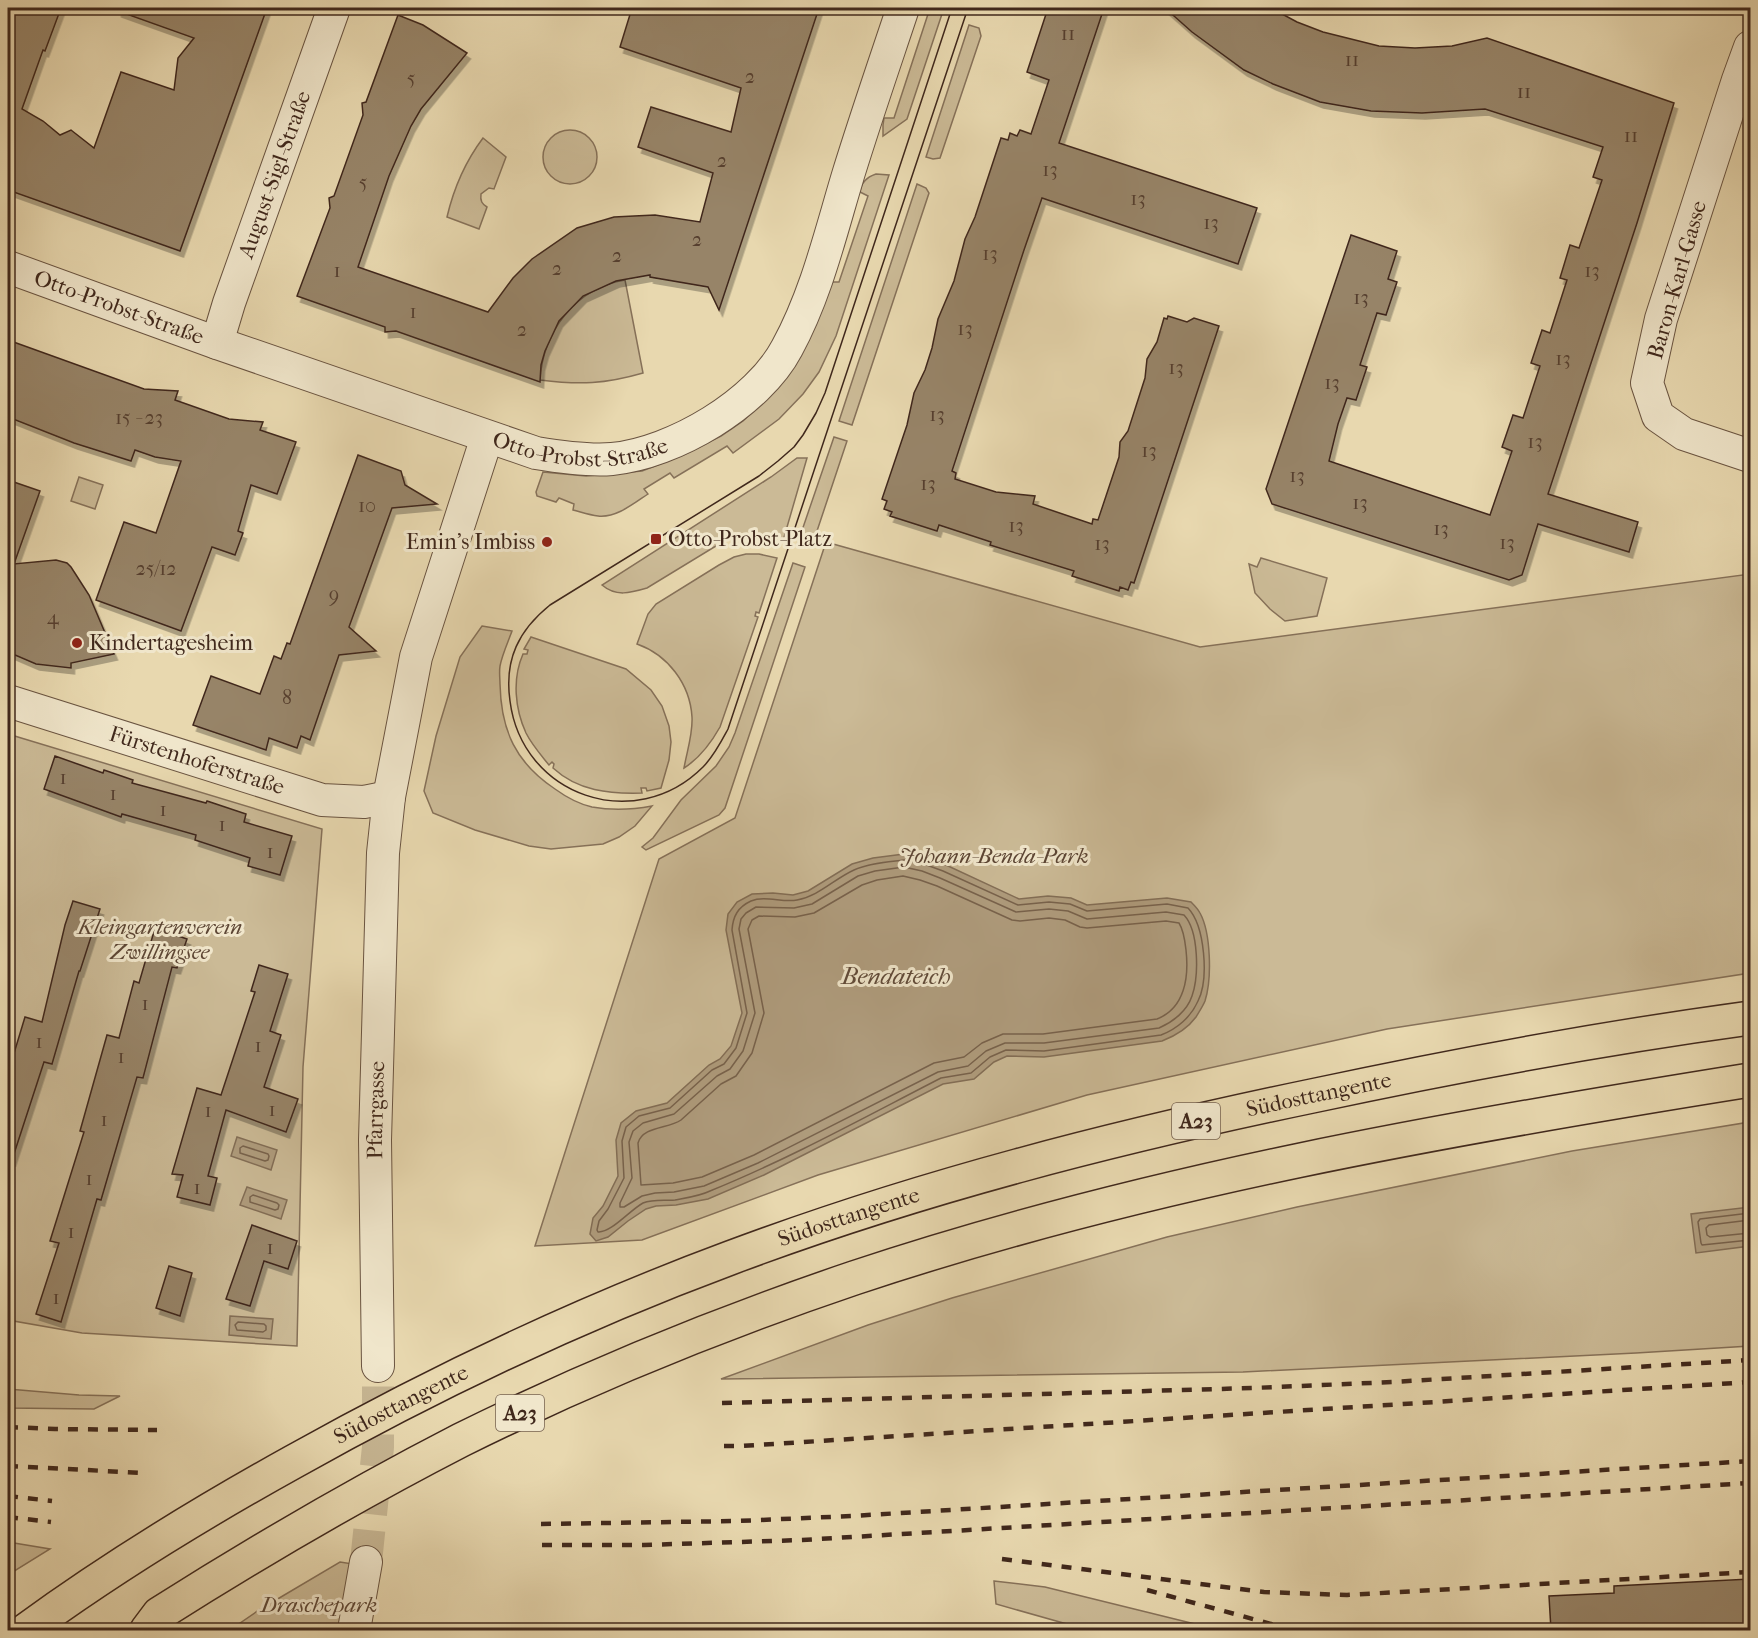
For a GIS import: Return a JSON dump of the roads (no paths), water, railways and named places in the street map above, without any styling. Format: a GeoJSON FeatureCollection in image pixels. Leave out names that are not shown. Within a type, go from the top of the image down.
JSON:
{"type":"FeatureCollection","features":[{"type":"Feature","properties":{"kind":"highway","name":"Südosttangente"},"geometry":{"type":"LineString","coordinates":[[27,1630],[144,1550],[245,1489],[448,1379],[640,1293],[833,1221],[945,1186],[1114,1140],[1243,1110],[1542,1051],[1750,1018]]}},
{"type":"Feature","properties":{"kind":"highway","name":"A23"},"geometry":{"type":"LineString","coordinates":[[153,1622],[299,1528],[464,1439],[649,1355],[852,1279],[1024,1227],[1123,1201],[1293,1162],[1554,1111],[1750,1080]]}},
{"type":"Feature","properties":{"kind":"highway"},"geometry":{"type":"LineString","coordinates":[[129,1630],[153,1622]]}},
{"type":"Feature","properties":{"kind":"street","name":"August-Sigl-Straße"},"geometry":{"type":"LineString","coordinates":[[217,343],[229,303],[334,8]]}},
{"type":"Feature","properties":{"kind":"street","name":"Otto-Probst-Straße"},"geometry":{"type":"LineString","coordinates":[[8,267],[217,343],[536,453],[591,460],[614,459],[667,445],[706,425],[739,403],[776,366],[787,348],[811,297],[903,8]]}},
{"type":"Feature","properties":{"kind":"street","name":"Baron-Karl-Gasse"},"geometry":{"type":"LineString","coordinates":[[1750,47],[1661,320],[1647,383],[1658,416],[1684,434],[1750,456]]}},
{"type":"Feature","properties":{"kind":"street"},"geometry":{"type":"LineString","coordinates":[[389,797],[416,657],[487,437]]}},
{"type":"Feature","properties":{"kind":"street","name":"Fürstenhoferstraße"},"geometry":{"type":"LineString","coordinates":[[8,701],[322,800],[364,802],[389,797]]}},
{"type":"Feature","properties":{"kind":"street","name":"Pfarrgasse"},"geometry":{"type":"LineString","coordinates":[[378,1366],[375,1140],[383,853],[389,797]]}},
{"type":"Feature","properties":{"kind":"street"},"geometry":{"type":"LineString","coordinates":[[354,1630],[366,1562]]}},
{"type":"Feature","properties":{"kind":"water","name":"Bendateich"},"geometry":{"type":"Polygon","coordinates":[[[904,854],[946,865],[1019,899],[1048,896],[1071,898],[1087,905],[1167,898],[1191,902],[1204,922],[1208,944],[1209,981],[1205,1001],[1189,1025],[1162,1041],[1044,1057],[1007,1056],[994,1062],[974,1079],[943,1084],[764,1175],[708,1199],[646,1209],[608,1237],[596,1241],[590,1234],[593,1218],[603,1206],[618,1176],[616,1140],[621,1123],[636,1111],[667,1103],[709,1065],[720,1059],[731,1046],[742,1013],[726,930],[728,914],[737,902],[752,894],[793,895],[808,891],[852,864],[873,858],[904,854]]]}},
{"type":"Feature","properties":{"kind":"water"},"geometry":{"type":"Polygon","coordinates":[[[237,1137],[277,1150],[271,1170],[231,1156],[237,1137]]]}},
{"type":"Feature","properties":{"kind":"water"},"geometry":{"type":"Polygon","coordinates":[[[247,1187],[287,1200],[281,1219],[240,1205],[247,1187]]]}},
{"type":"Feature","properties":{"kind":"water"},"geometry":{"type":"Polygon","coordinates":[[[1750,1207],[1750,1246],[1696,1253],[1691,1214],[1750,1207]]]}},
{"type":"Feature","properties":{"kind":"water"},"geometry":{"type":"Polygon","coordinates":[[[230,1316],[273,1319],[271,1339],[229,1335],[230,1316]]]}},
{"type":"Feature","properties":{"kind":"tunnel"},"geometry":{"type":"LineString","coordinates":[[366,1562],[378,1447],[378,1366]]}},
{"type":"Feature","properties":{"kind":"tram line"},"geometry":{"type":"LineString","coordinates":[[952,8],[825,393],[803,435],[794,447],[759,476],[550,605],[522,635],[509,672],[510,701],[519,734],[536,761],[558,782],[586,795],[615,801],[646,799],[676,788],[703,767],[717,749],[728,729],[968,8]]}},
{"type":"Feature","properties":{"kind":"railway"},"geometry":{"type":"LineString","coordinates":[[722,1403],[1253,1388],[1393,1382],[1750,1360]]}},
{"type":"Feature","properties":{"kind":"railway"},"geometry":{"type":"LineString","coordinates":[[724,1446],[1750,1382]]}},
{"type":"Feature","properties":{"kind":"railway"},"geometry":{"type":"LineString","coordinates":[[8,1427],[157,1430]]}},
{"type":"Feature","properties":{"kind":"railway"},"geometry":{"type":"LineString","coordinates":[[541,1524],[737,1521],[852,1516],[1750,1461]]}},
{"type":"Feature","properties":{"kind":"railway"},"geometry":{"type":"LineString","coordinates":[[8,1466],[144,1473]]}},
{"type":"Feature","properties":{"kind":"railway"},"geometry":{"type":"LineString","coordinates":[[542,1545],[644,1545],[802,1540],[1750,1483]]}},
{"type":"Feature","properties":{"kind":"railway"},"geometry":{"type":"LineString","coordinates":[[8,1496],[52,1501]]}},
{"type":"Feature","properties":{"kind":"railway"},"geometry":{"type":"LineString","coordinates":[[8,1517],[51,1522]]}},
{"type":"Feature","properties":{"kind":"railway"},"geometry":{"type":"LineString","coordinates":[[1002,1559],[1264,1592],[1347,1595],[1750,1572]]}},
{"type":"Feature","properties":{"kind":"railway"},"geometry":{"type":"LineString","coordinates":[[1147,1590],[1293,1630]]}},
{"type":"Feature","properties":{"kind":"place","name":"Otto-Probst-Platz"},"geometry":{"type":"Point","coordinates":[656,539]}},
{"type":"Feature","properties":{"kind":"place","name":"Emin's Imbiss"},"geometry":{"type":"Point","coordinates":[547,542]}},
{"type":"Feature","properties":{"kind":"place","name":"Kindertagesheim"},"geometry":{"type":"Point","coordinates":[77,643]}},
{"type":"Feature","properties":{"kind":"park label","name":"Johann-Benda-Park"},"geometry":{"type":"Point","coordinates":[994,856]}},
{"type":"Feature","properties":{"kind":"park label","name":"Kleingartenverein Zwillingsee"},"geometry":{"type":"Point","coordinates":[160,940]}},
{"type":"Feature","properties":{"kind":"park label","name":"Draschepark"},"geometry":{"type":"Point","coordinates":[319,1605]}}]}
